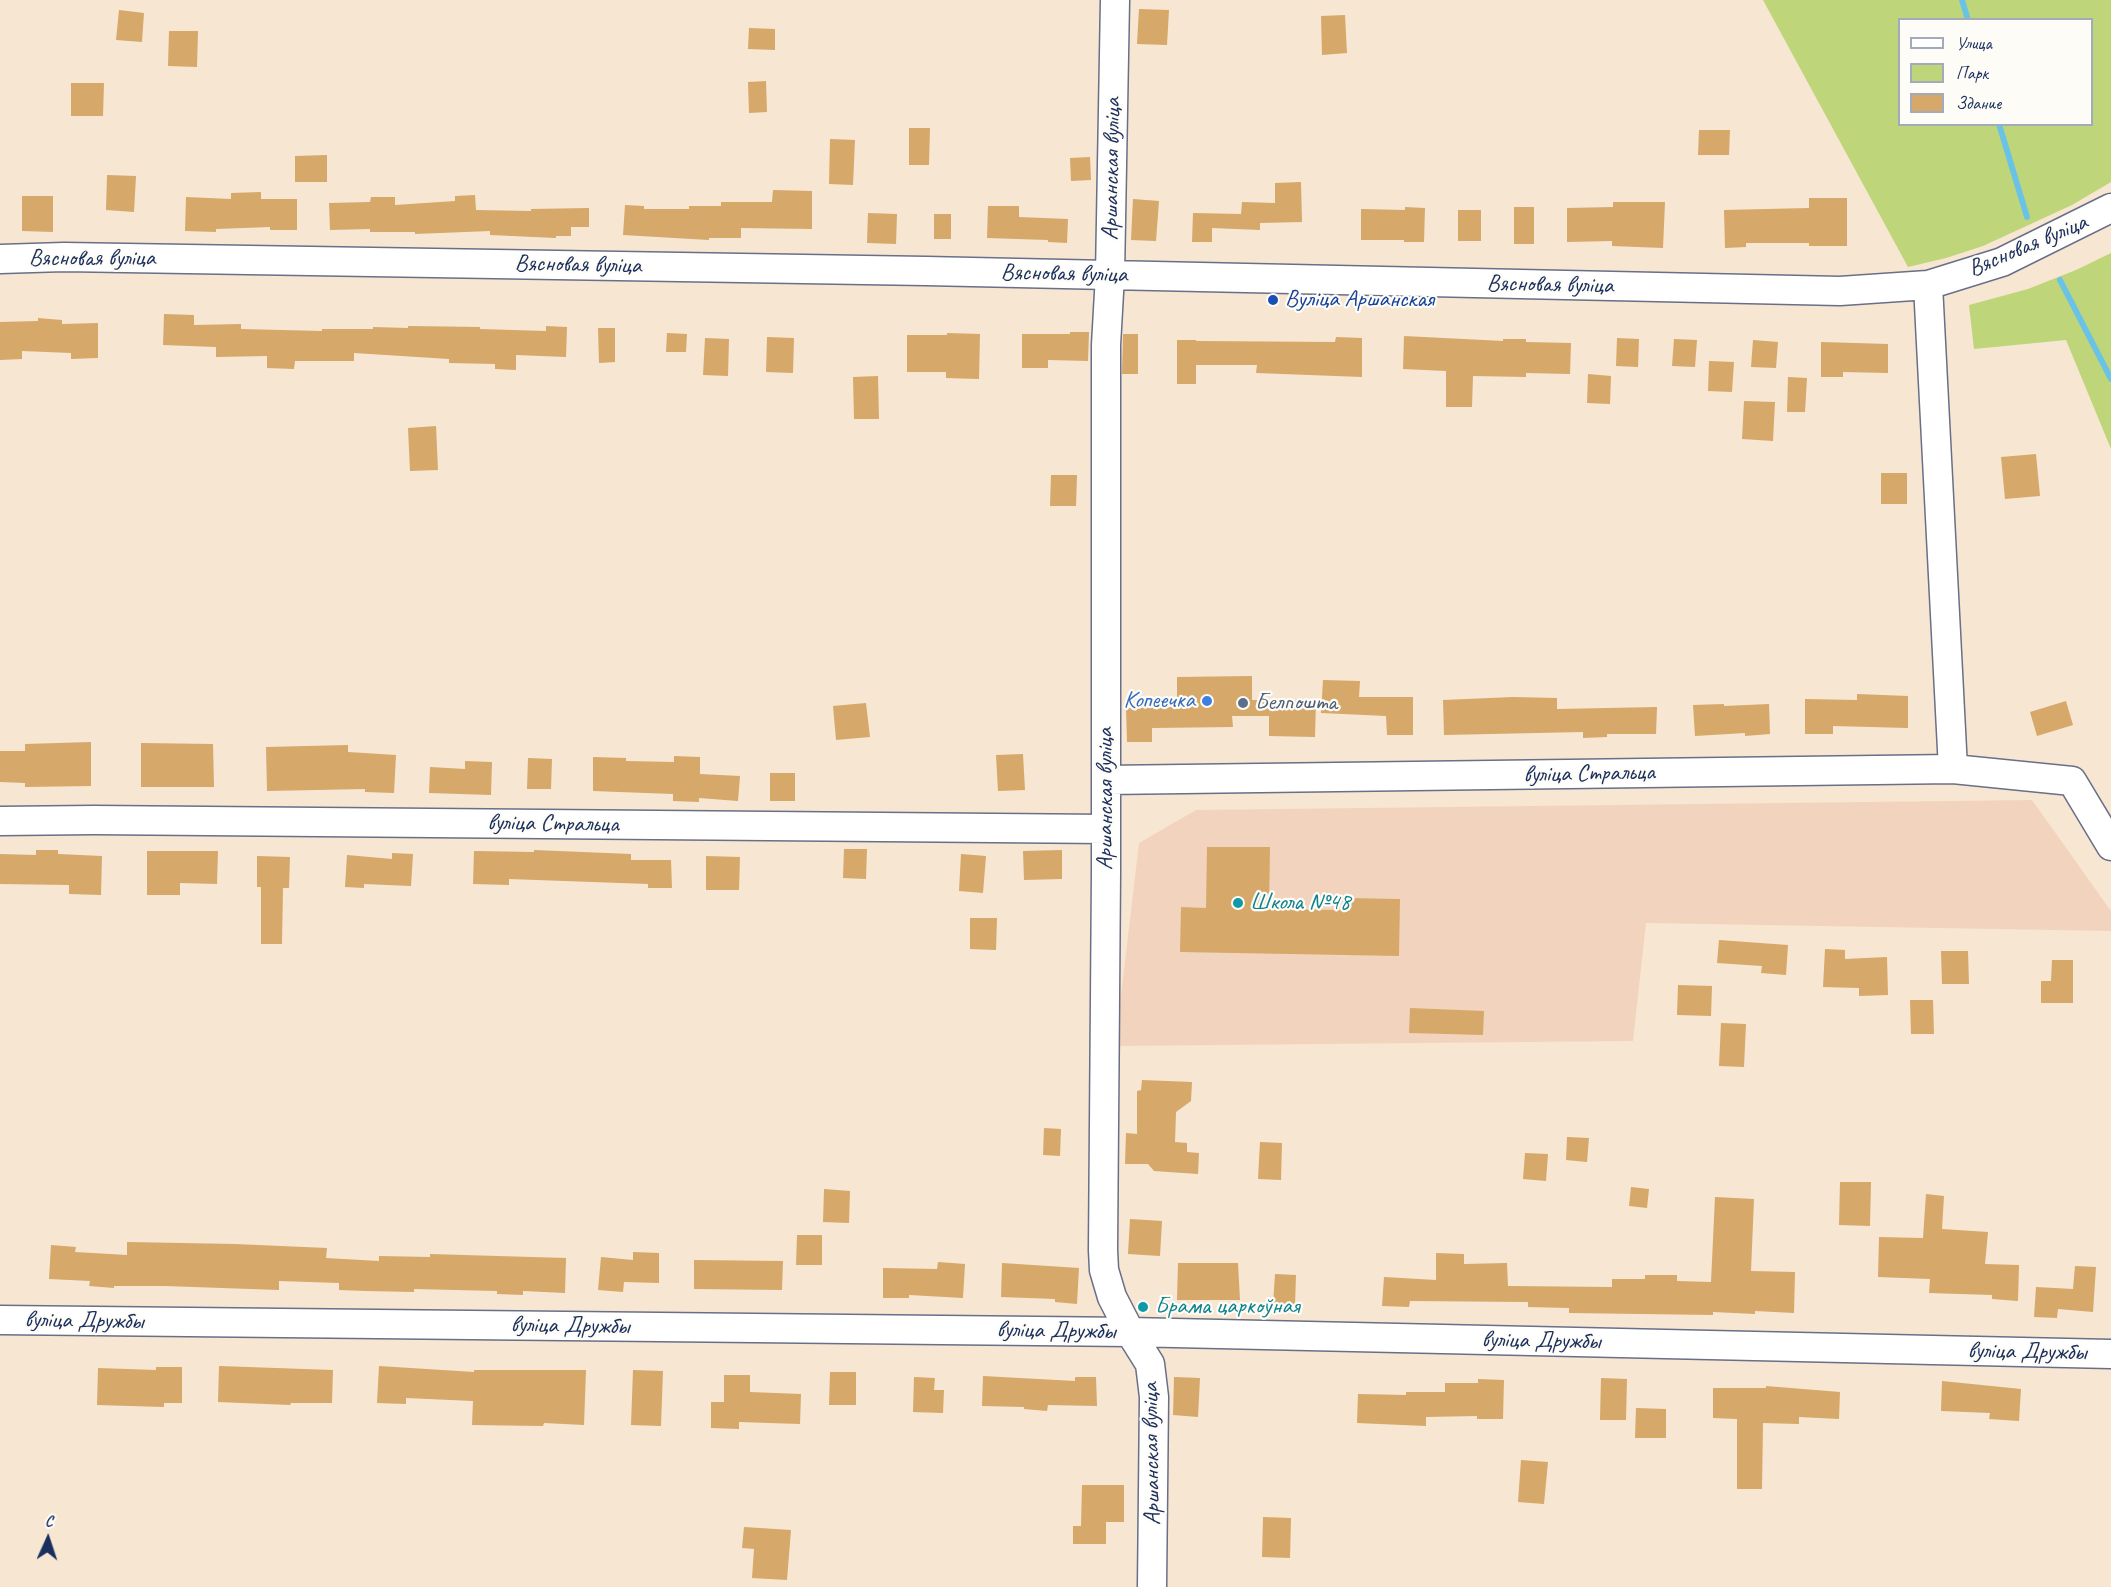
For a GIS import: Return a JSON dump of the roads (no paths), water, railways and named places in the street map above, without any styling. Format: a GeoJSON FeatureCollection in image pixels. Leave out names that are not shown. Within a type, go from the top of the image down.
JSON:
{"type":"FeatureCollection","features":[{"type":"Feature","properties":{"kind":"street","name":"Аршанская вуліца"},"geometry":{"type":"LineString","coordinates":[[1116,0],[1110,275],[1106,345],[1104,1270],[1112,1297],[1150,1364],[1154,1397],[1152,1587]]}},
{"type":"Feature","properties":{"kind":"street","name":"Вясновая вуліца"},"geometry":{"type":"LineString","coordinates":[[0,259],[88,258],[1110,275],[1840,291],[1928,285],[2002,262],[2111,208]]}},
{"type":"Feature","properties":{"kind":"street"},"geometry":{"type":"LineString","coordinates":[[1928,285],[1953,769]]}},
{"type":"Feature","properties":{"kind":"street","name":"вуліца Стральца"},"geometry":{"type":"LineString","coordinates":[[1106,780],[1953,769],[2072,781],[2111,846]]}},
{"type":"Feature","properties":{"kind":"street","name":"вуліца Стральца"},"geometry":{"type":"LineString","coordinates":[[0,821],[1106,829]]}},
{"type":"Feature","properties":{"kind":"street","name":"вуліца Дружбы"},"geometry":{"type":"LineString","coordinates":[[0,1320],[1130,1332],[2111,1354]]}},
{"type":"Feature","properties":{"kind":"waterway"},"geometry":{"type":"LineString","coordinates":[[1962,0],[1967,18]]}},
{"type":"Feature","properties":{"kind":"waterway"},"geometry":{"type":"LineString","coordinates":[[2000,126],[2027,217]]}},
{"type":"Feature","properties":{"kind":"waterway"},"geometry":{"type":"LineString","coordinates":[[2060,280],[2111,379]]}},
{"type":"Feature","properties":{"kind":"place","name":"Вуліца Аршанская"},"geometry":{"type":"Point","coordinates":[1273,300]}},
{"type":"Feature","properties":{"kind":"place","name":"Копеечка"},"geometry":{"type":"Point","coordinates":[1207,701]}},
{"type":"Feature","properties":{"kind":"place","name":"Белпошта"},"geometry":{"type":"Point","coordinates":[1243,703]}},
{"type":"Feature","properties":{"kind":"place","name":"Школа №48"},"geometry":{"type":"Point","coordinates":[1238,903]}},
{"type":"Feature","properties":{"kind":"place","name":"Брама царкоўная"},"geometry":{"type":"Point","coordinates":[1143,1307]}}]}
